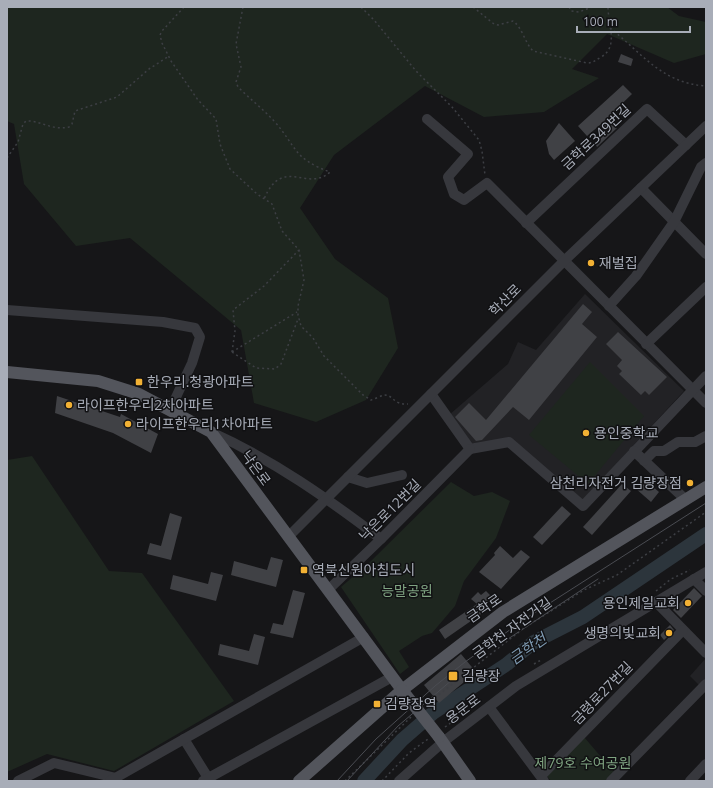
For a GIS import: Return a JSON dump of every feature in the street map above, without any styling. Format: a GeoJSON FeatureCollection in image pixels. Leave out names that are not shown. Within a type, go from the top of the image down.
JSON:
{"type":"FeatureCollection","features":[{"type":"Feature","properties":{"kind":"main road","name":"낙은로"},"geometry":{"type":"LineString","coordinates":[[7,372],[98,381],[139,394],[211,432],[470,781]]}},
{"type":"Feature","properties":{"kind":"main road","name":"금학로"},"geometry":{"type":"LineString","coordinates":[[300,781],[402,690],[503,612],[706,487]]}},
{"type":"Feature","properties":{"kind":"street","name":"금학로349번길"},"geometry":{"type":"LineString","coordinates":[[526,223],[647,109],[686,145]]}},
{"type":"Feature","properties":{"kind":"street"},"geometry":{"type":"LineString","coordinates":[[427,119],[468,154],[448,177],[454,194],[464,200],[486,183],[691,390],[706,403]]}},
{"type":"Feature","properties":{"kind":"street","name":"학산로"},"geometry":{"type":"LineString","coordinates":[[288,537],[564,261],[706,126]]}},
{"type":"Feature","properties":{"kind":"street"},"geometry":{"type":"LineString","coordinates":[[609,306],[636,276],[674,222],[701,167],[706,163]]}},
{"type":"Feature","properties":{"kind":"street"},"geometry":{"type":"LineString","coordinates":[[641,188],[706,254]]}},
{"type":"Feature","properties":{"kind":"street"},"geometry":{"type":"LineString","coordinates":[[646,344],[706,287]]}},
{"type":"Feature","properties":{"kind":"street"},"geometry":{"type":"LineString","coordinates":[[7,310],[163,322],[195,328],[200,337],[192,363],[170,410]]}},
{"type":"Feature","properties":{"kind":"street"},"geometry":{"type":"LineString","coordinates":[[431,394],[470,449],[509,442],[583,506],[691,390],[706,376]]}},
{"type":"Feature","properties":{"kind":"street"},"geometry":{"type":"LineString","coordinates":[[211,432],[249,449],[327,498],[381,539]]}},
{"type":"Feature","properties":{"kind":"street"},"geometry":{"type":"LineString","coordinates":[[644,461],[654,451],[664,451],[678,442],[695,442],[706,436]]}},
{"type":"Feature","properties":{"kind":"street","name":"낙은로12번길"},"geometry":{"type":"LineString","coordinates":[[328,590],[470,449]]}},
{"type":"Feature","properties":{"kind":"street"},"geometry":{"type":"LineString","coordinates":[[634,451],[686,500]]}},
{"type":"Feature","properties":{"kind":"street"},"geometry":{"type":"LineString","coordinates":[[348,477],[367,483],[402,475]]}},
{"type":"Feature","properties":{"kind":"street","name":"용문로"},"geometry":{"type":"LineString","coordinates":[[399,781],[441,740],[489,707],[516,686],[706,572]]}},
{"type":"Feature","properties":{"kind":"street"},"geometry":{"type":"LineString","coordinates":[[694,579],[706,591]]}},
{"type":"Feature","properties":{"kind":"street"},"geometry":{"type":"LineString","coordinates":[[656,602],[706,653]]}},
{"type":"Feature","properties":{"kind":"street","name":"금령로27번길"},"geometry":{"type":"LineString","coordinates":[[489,707],[543,778],[683,630]]}},
{"type":"Feature","properties":{"kind":"street"},"geometry":{"type":"LineString","coordinates":[[18,781],[54,763],[114,780],[364,637]]}},
{"type":"Feature","properties":{"kind":"street"},"geometry":{"type":"LineString","coordinates":[[184,739],[207,780],[392,677]]}},
{"type":"Feature","properties":{"kind":"street"},"geometry":{"type":"LineString","coordinates":[[611,781],[706,684]]}},
{"type":"Feature","properties":{"kind":"street"},"geometry":{"type":"LineString","coordinates":[[690,781],[706,764]]}},
{"type":"Feature","properties":{"kind":"path"},"geometry":{"type":"LineString","coordinates":[[184,7],[160,35],[168,56],[198,100],[216,119],[220,144],[230,169],[275,208],[282,232],[299,250],[304,280],[297,311],[301,326],[313,338],[324,356],[363,395],[371,400],[382,395],[387,395],[400,405],[420,405]]}},
{"type":"Feature","properties":{"kind":"path"},"geometry":{"type":"LineString","coordinates":[[243,7],[236,44],[241,67],[236,82],[238,87],[274,121],[300,156],[312,165],[330,172],[316,178],[289,176],[280,178],[270,187],[264,199]]}},
{"type":"Feature","properties":{"kind":"path"},"geometry":{"type":"LineString","coordinates":[[361,7],[374,20],[419,74],[452,107],[479,140],[486,183]]}},
{"type":"Feature","properties":{"kind":"path"},"geometry":{"type":"LineString","coordinates":[[473,7],[494,24],[498,25],[513,21],[517,24],[529,47],[534,51],[587,63],[594,62],[605,55],[610,49],[611,40],[608,7]]}},
{"type":"Feature","properties":{"kind":"path"},"geometry":{"type":"LineString","coordinates":[[569,7],[574,12],[592,7]]}},
{"type":"Feature","properties":{"kind":"path"},"geometry":{"type":"LineString","coordinates":[[610,28],[655,67],[669,76],[683,83],[706,86]]}},
{"type":"Feature","properties":{"kind":"path"},"geometry":{"type":"LineString","coordinates":[[7,158],[18,142],[23,124],[26,121],[31,120],[47,126],[69,127],[72,124],[75,112],[117,97],[148,69],[168,56]]}},
{"type":"Feature","properties":{"kind":"path"},"geometry":{"type":"LineString","coordinates":[[232,352],[235,331],[233,310],[264,286],[299,250]]}},
{"type":"Feature","properties":{"kind":"path"},"geometry":{"type":"LineString","coordinates":[[232,352],[297,311]]}},
{"type":"Feature","properties":{"kind":"path"},"geometry":{"type":"LineString","coordinates":[[232,352],[256,368],[275,369],[281,364],[298,319]]}},
{"type":"Feature","properties":{"kind":"path","name":"금학천 자전거길"},"geometry":{"type":"LineString","coordinates":[[422,708],[524,628],[584,590],[617,575],[706,512]]}},
{"type":"Feature","properties":{"kind":"path"},"geometry":{"type":"LineString","coordinates":[[345,781],[404,722],[416,713]]}},
{"type":"Feature","properties":{"kind":"shaded area"},"geometry":{"type":"Polygon","coordinates":[[[585,294],[684,391],[583,500],[510,439],[471,445],[449,415],[508,364],[518,342],[536,350],[585,294]]]}},
{"type":"Feature","properties":{"kind":"shaded area"},"geometry":{"type":"Polygon","coordinates":[[[706,658],[706,681],[700,686],[690,676],[706,658]]]}},
{"type":"Feature","properties":{"kind":"green space"},"geometry":{"type":"Polygon","coordinates":[[[7,7],[667,7],[679,16],[706,22],[706,54],[674,63],[607,34],[572,69],[599,78],[544,112],[484,117],[425,86],[334,155],[300,208],[335,259],[388,298],[398,348],[366,400],[316,422],[254,403],[241,330],[130,238],[76,246],[24,184],[14,124],[7,121],[7,7]]]}},
{"type":"Feature","properties":{"kind":"green space"},"geometry":{"type":"Polygon","coordinates":[[[590,362],[644,416],[588,484],[529,435],[590,362]]]}},
{"type":"Feature","properties":{"kind":"green space"},"geometry":{"type":"Polygon","coordinates":[[[32,456],[109,571],[142,573],[234,701],[114,771],[47,754],[7,772],[7,460],[32,456]]]}},
{"type":"Feature","properties":{"kind":"green space","name":"능말공원"},"geometry":{"type":"Polygon","coordinates":[[[451,482],[474,496],[492,492],[510,501],[496,538],[464,581],[455,606],[432,633],[422,636],[399,651],[409,667],[400,674],[341,587],[368,564],[451,482]]]}},
{"type":"Feature","properties":{"kind":"green space","name":"제79호 수여공원"},"geometry":{"type":"Polygon","coordinates":[[[584,737],[614,772],[605,781],[551,781],[546,775],[584,737]]]}},
{"type":"Feature","properties":{"kind":"building"},"geometry":{"type":"Polygon","coordinates":[[[621,54],[633,59],[631,66],[618,62],[621,54]]]}},
{"type":"Feature","properties":{"kind":"building"},"geometry":{"type":"Polygon","coordinates":[[[623,85],[632,94],[604,121],[617,128],[597,147],[596,145],[601,124],[587,136],[578,126],[623,85]]]}},
{"type":"Feature","properties":{"kind":"building"},"geometry":{"type":"Polygon","coordinates":[[[559,123],[575,141],[554,160],[549,154],[546,141],[559,123]]]}},
{"type":"Feature","properties":{"kind":"building"},"geometry":{"type":"Polygon","coordinates":[[[583,304],[592,312],[582,324],[597,337],[529,420],[513,407],[482,440],[476,441],[455,417],[469,403],[486,420],[583,304]]]}},
{"type":"Feature","properties":{"kind":"building"},"geometry":{"type":"Polygon","coordinates":[[[618,332],[667,377],[649,395],[645,391],[641,395],[619,374],[622,371],[617,366],[622,360],[606,344],[618,332]]]}},
{"type":"Feature","properties":{"kind":"building"},"geometry":{"type":"Polygon","coordinates":[[[57,396],[120,417],[121,414],[158,434],[151,453],[113,433],[55,413],[57,396]]]}},
{"type":"Feature","properties":{"kind":"building"},"geometry":{"type":"Polygon","coordinates":[[[644,479],[659,492],[651,502],[635,488],[644,479]]]}},
{"type":"Feature","properties":{"kind":"building"},"geometry":{"type":"Polygon","coordinates":[[[622,484],[631,491],[592,535],[583,527],[622,484]]]}},
{"type":"Feature","properties":{"kind":"building"},"geometry":{"type":"Polygon","coordinates":[[[562,506],[571,514],[542,545],[533,537],[562,506]]]}},
{"type":"Feature","properties":{"kind":"building"},"geometry":{"type":"Polygon","coordinates":[[[170,513],[182,517],[171,560],[147,554],[150,543],[161,546],[170,513]]]}},
{"type":"Feature","properties":{"kind":"building"},"geometry":{"type":"Polygon","coordinates":[[[500,546],[513,558],[521,550],[530,557],[501,589],[479,572],[495,555],[494,553],[500,546]]]}},
{"type":"Feature","properties":{"kind":"building"},"geometry":{"type":"Polygon","coordinates":[[[271,557],[283,560],[276,587],[231,575],[234,561],[267,570],[271,557]]]}},
{"type":"Feature","properties":{"kind":"building"},"geometry":{"type":"Polygon","coordinates":[[[211,572],[223,575],[216,601],[170,589],[173,575],[208,584],[211,572]]]}},
{"type":"Feature","properties":{"kind":"building","name":"용인제일교회"},"geometry":{"type":"Polygon","coordinates":[[[694,588],[702,596],[681,618],[673,610],[694,588]]]}},
{"type":"Feature","properties":{"kind":"building"},"geometry":{"type":"Polygon","coordinates":[[[293,590],[305,593],[293,638],[270,633],[273,623],[283,625],[293,590]]]}},
{"type":"Feature","properties":{"kind":"building"},"geometry":{"type":"Polygon","coordinates":[[[486,591],[493,598],[480,612],[481,614],[445,639],[439,630],[477,604],[471,599],[478,592],[481,595],[486,591]]]}},
{"type":"Feature","properties":{"kind":"building"},"geometry":{"type":"Polygon","coordinates":[[[670,625],[674,630],[664,640],[660,635],[670,625]]]}},
{"type":"Feature","properties":{"kind":"building"},"geometry":{"type":"Polygon","coordinates":[[[254,634],[265,637],[258,665],[218,655],[220,644],[249,651],[254,634]]]}},
{"type":"Feature","properties":{"kind":"building"},"geometry":{"type":"Polygon","coordinates":[[[461,654],[476,672],[439,703],[424,685],[461,654]]]}},
{"type":"Feature","properties":{"kind":"waterway","name":"금학천"},"geometry":{"type":"LineString","coordinates":[[364,781],[402,740],[433,713],[507,664],[534,642],[583,617],[706,534]]}},
{"type":"Feature","properties":{"kind":"tram line"},"geometry":{"type":"LineString","coordinates":[[337,781],[376,739],[435,686],[465,662],[525,619],[706,503]]}},
{"type":"Feature","properties":{"kind":"tram line"},"geometry":{"type":"LineString","coordinates":[[505,641],[598,579]]}},
{"type":"Feature","properties":{"kind":"tram line"},"geometry":{"type":"LineString","coordinates":[[347,781],[398,726],[459,674]]}},
{"type":"Feature","properties":{"kind":"place","name":"재벌집"},"geometry":{"type":"Point","coordinates":[591,263]}},
{"type":"Feature","properties":{"kind":"place","name":"한우리.청광아파트"},"geometry":{"type":"Point","coordinates":[139,382]}},
{"type":"Feature","properties":{"kind":"place","name":"라이프한우리2차아파트"},"geometry":{"type":"Point","coordinates":[69,405]}},
{"type":"Feature","properties":{"kind":"place","name":"라이프한우리1차아파트"},"geometry":{"type":"Point","coordinates":[128,424]}},
{"type":"Feature","properties":{"kind":"place","name":"용인중학교"},"geometry":{"type":"Point","coordinates":[586,433]}},
{"type":"Feature","properties":{"kind":"place","name":"삼천리자전거 김량장점"},"geometry":{"type":"Point","coordinates":[690,483]}},
{"type":"Feature","properties":{"kind":"place","name":"역북신원아침도시"},"geometry":{"type":"Point","coordinates":[304,570]}},
{"type":"Feature","properties":{"kind":"place","name":"용인제일교회"},"geometry":{"type":"Point","coordinates":[688,603]}},
{"type":"Feature","properties":{"kind":"place","name":"생명의빛교회"},"geometry":{"type":"Point","coordinates":[669,633]}},
{"type":"Feature","properties":{"kind":"place","name":"김량장"},"geometry":{"type":"Point","coordinates":[453,676]}},
{"type":"Feature","properties":{"kind":"place","name":"김량장역"},"geometry":{"type":"Point","coordinates":[377,704]}}]}
